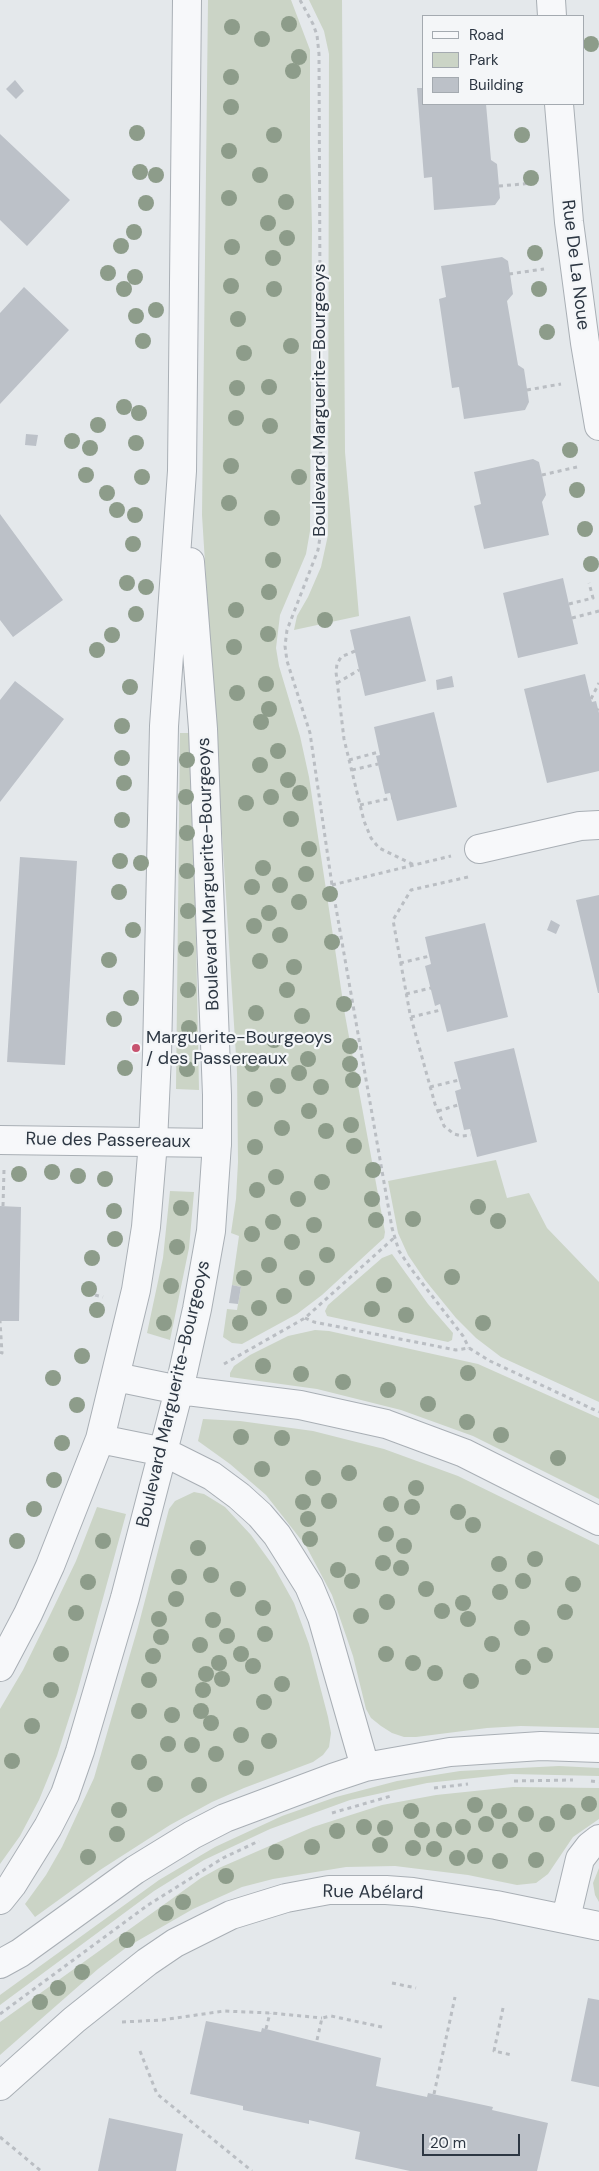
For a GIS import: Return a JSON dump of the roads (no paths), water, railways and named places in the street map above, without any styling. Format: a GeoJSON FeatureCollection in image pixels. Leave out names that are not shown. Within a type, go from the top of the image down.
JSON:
{"type":"FeatureCollection","features":[{"type":"Feature","properties":{"kind":"street","name":"Boulevard Marguerite-Bourgeoys"},"geometry":{"type":"LineString","coordinates":[[0,1667],[28,1614],[50,1566],[100,1439],[116,1377],[142,1256],[149,1202],[153,1142],[164,726],[182,471],[187,0]]}},
{"type":"Feature","properties":{"kind":"street"},"geometry":{"type":"LineString","coordinates":[[551,0],[552,15]]}},
{"type":"Feature","properties":{"kind":"street","name":"Rue De La Noue"},"geometry":{"type":"LineString","coordinates":[[559,105],[569,222],[584,343],[599,426]]}},
{"type":"Feature","properties":{"kind":"street","name":"Boulevard Marguerite-Bourgeoys"},"geometry":{"type":"LineString","coordinates":[[0,1900],[12,1885],[48,1827],[65,1794],[80,1752],[125,1598],[164,1452],[207,1257],[213,1208],[217,1143],[217,1095],[203,729],[182,471]]}},
{"type":"Feature","properties":{"kind":"street"},"geometry":{"type":"LineString","coordinates":[[468,851],[563,830],[599,825]]}},
{"type":"Feature","properties":{"kind":"street","name":"Rue des Passereaux"},"geometry":{"type":"LineString","coordinates":[[0,1140],[217,1143]]}},
{"type":"Feature","properties":{"kind":"street"},"geometry":{"type":"LineString","coordinates":[[116,1377],[179,1390],[300,1405],[386,1424],[464,1453],[599,1521]]}},
{"type":"Feature","properties":{"kind":"street"},"geometry":{"type":"LineString","coordinates":[[100,1439],[164,1452],[212,1476],[239,1496],[272,1528],[309,1586],[322,1617],[364,1767]]}},
{"type":"Feature","properties":{"kind":"street"},"geometry":{"type":"LineString","coordinates":[[0,1964],[20,1953],[134,1870],[192,1835],[225,1818],[262,1803],[364,1767],[420,1756],[476,1749],[541,1746],[599,1748]]}},
{"type":"Feature","properties":{"kind":"street"},"geometry":{"type":"LineString","coordinates":[[566,1918],[580,1859],[590,1846],[599,1839]]}},
{"type":"Feature","properties":{"kind":"street","name":"Rue Abélard"},"geometry":{"type":"LineString","coordinates":[[0,2086],[74,2020],[147,1962],[175,1943],[203,1928],[256,1906],[329,1890],[386,1890],[446,1896],[566,1918],[599,1926]]}},
{"type":"Feature","properties":{"kind":"place","name":"Marguerite-Bourgeoys / des Passereaux"},"geometry":{"type":"Point","coordinates":[136,1048]}}]}
